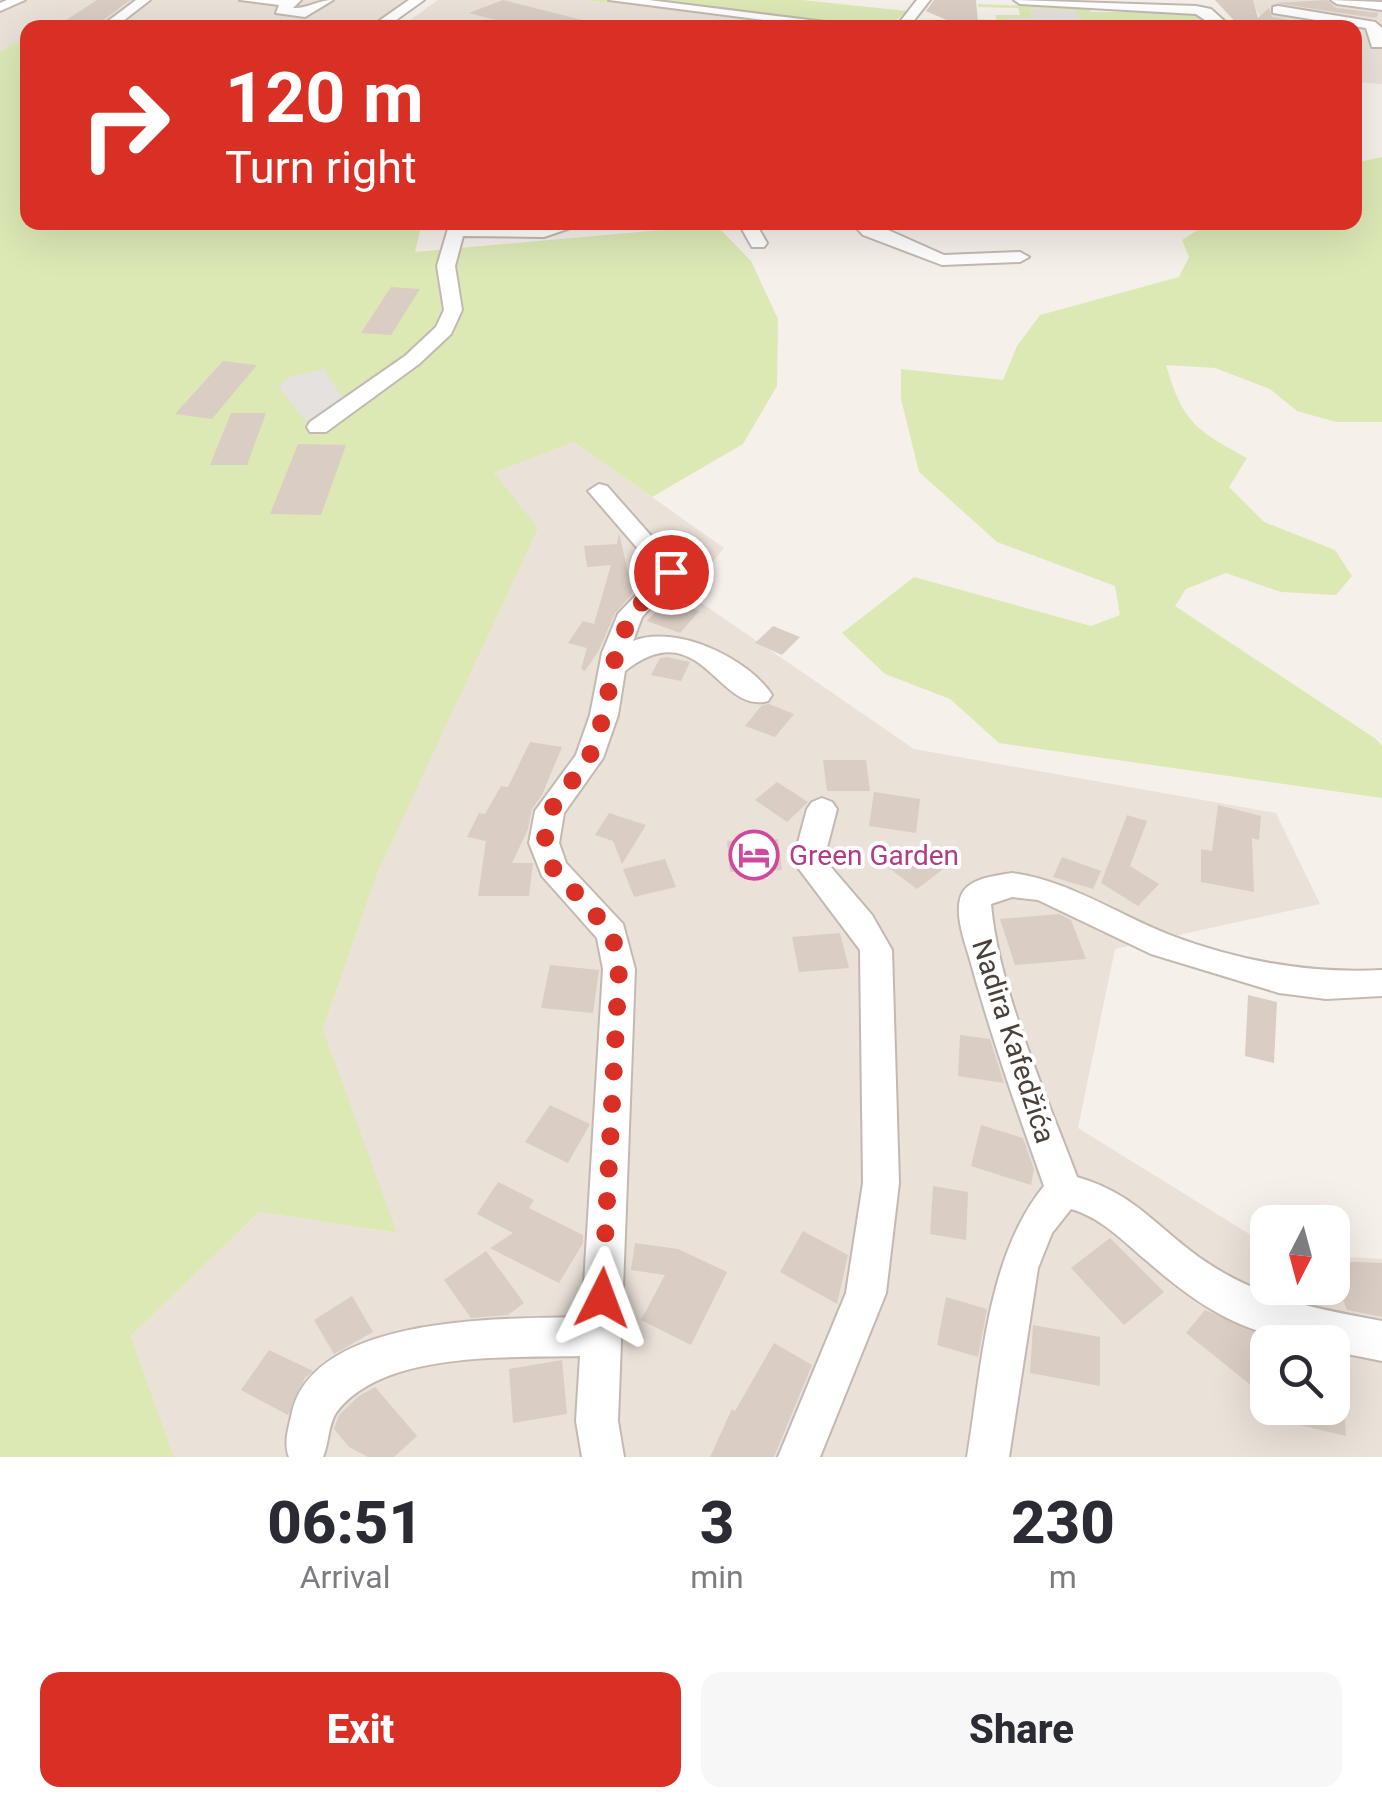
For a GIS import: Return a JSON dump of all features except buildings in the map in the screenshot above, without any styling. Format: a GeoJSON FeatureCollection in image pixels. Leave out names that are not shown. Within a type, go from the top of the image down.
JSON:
{"type":"FeatureCollection","features":[{"type":"Feature","properties":{"kind":"street"},"geometry":{"type":"LineString","coordinates":[[0,7],[19,0]]}},
{"type":"Feature","properties":{"kind":"street"},"geometry":{"type":"LineString","coordinates":[[116,20],[144,0]]}},
{"type":"Feature","properties":{"kind":"street"},"geometry":{"type":"LineString","coordinates":[[246,0],[293,1]]}},
{"type":"Feature","properties":{"kind":"street"},"geometry":{"type":"LineString","coordinates":[[293,1],[281,10],[305,13],[327,0]]}},
{"type":"Feature","properties":{"kind":"street"},"geometry":{"type":"LineString","coordinates":[[387,20],[418,0]]}},
{"type":"Feature","properties":{"kind":"street"},"geometry":{"type":"LineString","coordinates":[[615,0],[795,20]]}},
{"type":"Feature","properties":{"kind":"street"},"geometry":{"type":"LineString","coordinates":[[908,20],[924,0]]}},
{"type":"Feature","properties":{"kind":"street"},"geometry":{"type":"LineString","coordinates":[[1020,0],[1196,10],[1216,20]]}},
{"type":"Feature","properties":{"kind":"street"},"geometry":{"type":"LineString","coordinates":[[1337,0],[1382,6]]}},
{"type":"Feature","properties":{"kind":"street"},"geometry":{"type":"LineString","coordinates":[[1278,10],[1337,20]]}},
{"type":"Feature","properties":{"kind":"street"},"geometry":{"type":"LineString","coordinates":[[1362,24],[1373,26],[1375,44]]}},
{"type":"Feature","properties":{"kind":"street"},"geometry":{"type":"LineString","coordinates":[[318,427],[412,360],[444,330],[453,310],[446,266],[456,230]]}},
{"type":"Feature","properties":{"kind":"street"},"geometry":{"type":"LineString","coordinates":[[509,230],[551,230]]}},
{"type":"Feature","properties":{"kind":"street"},"geometry":{"type":"LineString","coordinates":[[751,230],[758,243]]}},
{"type":"Feature","properties":{"kind":"street"},"geometry":{"type":"LineString","coordinates":[[869,230],[942,260],[1020,257]]}},
{"type":"Feature","properties":{"kind":"street"},"geometry":{"type":"LineString","coordinates":[[599,491],[671,572],[631,614],[612,668],[604,715],[589,758],[550,811],[544,844],[553,868],[612,933],[619,969],[597,1421],[603,1457]]}},
{"type":"Feature","properties":{"kind":"street"},"geometry":{"type":"LineString","coordinates":[[612,668],[652,643],[668,642],[685,647],[759,694]]}},
{"type":"Feature","properties":{"kind":"street"},"geometry":{"type":"LineString","coordinates":[[799,1457],[866,1293],[881,1183],[876,950],[864,922],[821,880],[808,861],[822,809]]}},
{"type":"Feature","properties":{"kind":"street","name":"Nadira Kafedžića"},"geometry":{"type":"LineString","coordinates":[[1064,1190],[1013,1054],[977,927],[975,900],[990,888],[1012,884],[1043,889],[1162,946],[1280,980],[1326,986],[1382,983]]}},
{"type":"Feature","properties":{"kind":"street"},"geometry":{"type":"LineString","coordinates":[[988,1457],[1018,1268],[1038,1222],[1064,1190],[1101,1201],[1190,1274],[1245,1308],[1297,1325],[1382,1341]]}},
{"type":"Feature","properties":{"kind":"street"},"geometry":{"type":"LineString","coordinates":[[306,1448],[304,1421],[330,1386],[361,1363],[413,1346],[600,1336]]}},
{"type":"Feature","properties":{"kind":"shaded area"},"geometry":{"type":"Polygon","coordinates":[[[0,0],[412,0],[380,20],[20,20],[20,51],[0,52],[0,0]]]}},
{"type":"Feature","properties":{"kind":"shaded area"},"geometry":{"type":"Polygon","coordinates":[[[438,0],[582,0],[770,20],[410,20],[438,0]]]}},
{"type":"Feature","properties":{"kind":"shaded area"},"geometry":{"type":"Polygon","coordinates":[[[1251,0],[1382,0],[1382,84],[1362,83],[1362,20],[1262,20],[1251,0]]]}},
{"type":"Feature","properties":{"kind":"shaded area"},"geometry":{"type":"Polygon","coordinates":[[[1030,8],[1077,11],[1089,20],[1005,18],[1031,18],[1030,8]]]}},
{"type":"Feature","properties":{"kind":"shaded area"},"geometry":{"type":"Polygon","coordinates":[[[324,369],[345,402],[306,422],[279,387],[289,377],[324,369]]]}},
{"type":"Feature","properties":{"kind":"shaded area"},"geometry":{"type":"Polygon","coordinates":[[[574,442],[724,548],[687,593],[914,749],[1276,813],[1320,904],[1115,949],[1078,1128],[1250,1234],[1250,1305],[1350,1305],[1350,1257],[1382,1259],[1382,1457],[174,1457],[131,1336],[259,1212],[396,1233],[323,1029],[379,869],[494,473],[574,442]]]}},
{"type":"Feature","properties":{"kind":"green space"},"geometry":{"type":"Polygon","coordinates":[[[582,0],[802,0],[907,11],[896,20],[763,20],[582,0]]]}},
{"type":"Feature","properties":{"kind":"green space"},"geometry":{"type":"Polygon","coordinates":[[[978,4],[1090,8],[1091,12],[1190,12],[1208,20],[1080,20],[1077,11],[1030,8],[1032,18],[996,20],[996,15],[1020,15],[1018,8],[978,4]]]}},
{"type":"Feature","properties":{"kind":"green space"},"geometry":{"type":"Polygon","coordinates":[[[20,41],[20,230],[420,230],[415,252],[660,230],[721,230],[751,261],[778,319],[777,386],[743,444],[652,497],[574,442],[494,473],[538,528],[379,869],[323,1029],[397,1233],[259,1212],[131,1336],[174,1457],[0,1457],[0,52],[20,41]]]}},
{"type":"Feature","properties":{"kind":"green space"},"geometry":{"type":"Polygon","coordinates":[[[1382,157],[1382,422],[1336,422],[1297,411],[1270,389],[1215,368],[1166,365],[1179,400],[1194,423],[1247,458],[1229,487],[1264,522],[1335,550],[1352,576],[1336,595],[1281,592],[1226,573],[1186,589],[1175,606],[1376,739],[1382,746],[1382,798],[999,743],[950,699],[885,674],[842,633],[914,577],[1091,626],[1120,615],[1115,586],[997,542],[919,472],[901,399],[901,369],[1003,380],[1017,346],[1040,315],[1179,277],[1189,257],[1182,240],[1198,230],[1362,230],[1362,161],[1382,157]]]}},
{"type":"Feature","properties":{"kind":"place","name":"Green Garden"},"geometry":{"type":"Point","coordinates":[754,855]}},
{"type":"Feature","properties":{"kind":"route"},"geometry":{"type":"LineString","coordinates":[[602,1298],[619,969],[612,933],[553,868],[544,844],[550,811],[589,758],[604,715],[616,653],[631,614],[671,572]]}}]}
